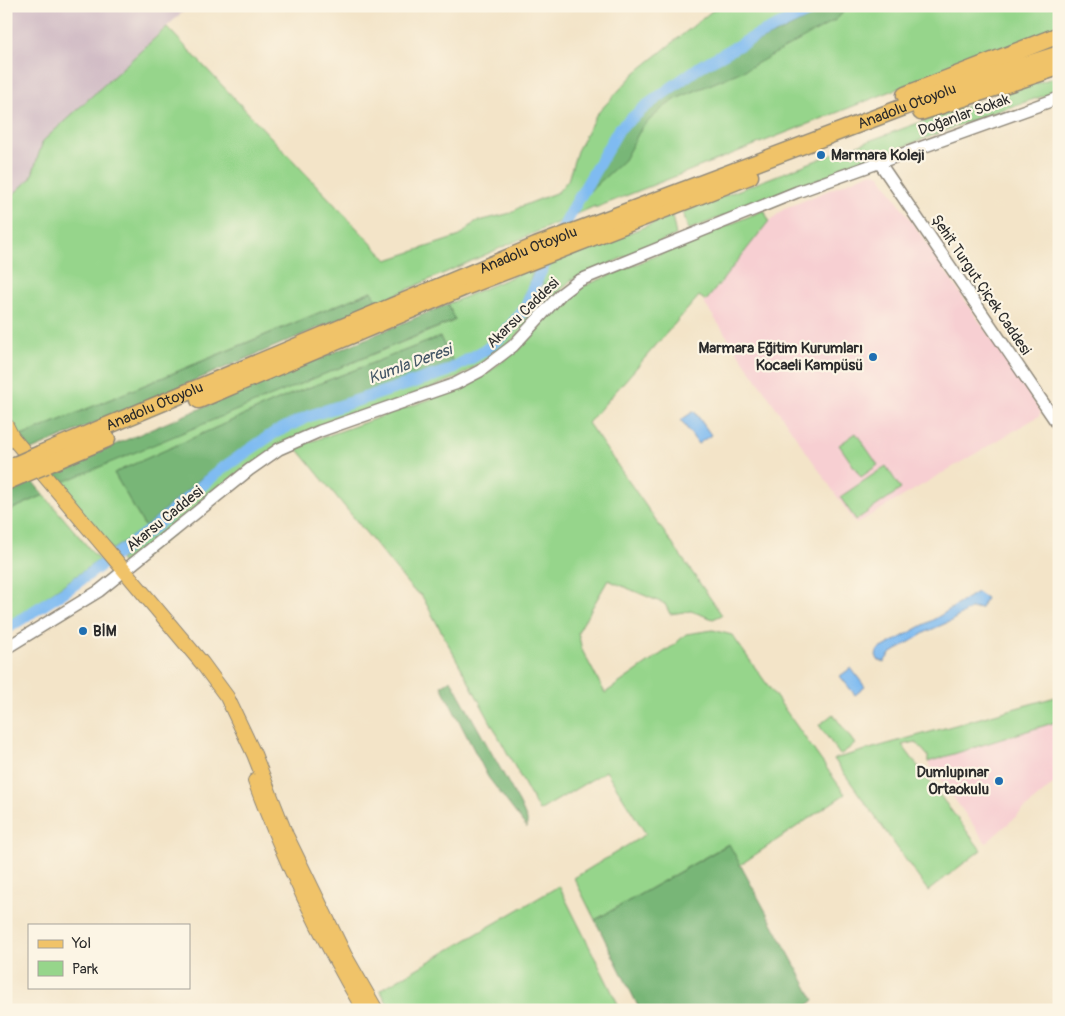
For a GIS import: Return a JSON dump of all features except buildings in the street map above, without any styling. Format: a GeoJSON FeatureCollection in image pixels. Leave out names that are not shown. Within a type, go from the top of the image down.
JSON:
{"type":"FeatureCollection","features":[{"type":"Feature","properties":{"kind":"highway"},"geometry":{"type":"LineString","coordinates":[[714,178],[838,122],[1059,35]]}},
{"type":"Feature","properties":{"kind":"highway","name":"Anadolu Otoyolu"},"geometry":{"type":"LineString","coordinates":[[43,460],[536,246],[965,84],[1059,54]]}},
{"type":"Feature","properties":{"kind":"highway","name":"Anadolu Otoyolu"},"geometry":{"type":"LineString","coordinates":[[6,482],[14,470],[43,460],[527,263],[895,121],[1059,67]]}},
{"type":"Feature","properties":{"kind":"main road"},"geometry":{"type":"LineString","coordinates":[[6,425],[12,437],[80,524],[202,663],[227,697],[254,754],[286,835],[344,956],[376,1010]]}},
{"type":"Feature","properties":{"kind":"main road"},"geometry":{"type":"LineString","coordinates":[[6,442],[80,524]]}},
{"type":"Feature","properties":{"kind":"main road"},"geometry":{"type":"LineString","coordinates":[[122,574],[218,698],[246,757],[274,835],[335,961],[364,1010]]}},
{"type":"Feature","properties":{"kind":"street","name":"Doğanlar Sokak"},"geometry":{"type":"LineString","coordinates":[[879,162],[1059,98]]}},
{"type":"Feature","properties":{"kind":"street","name":"Şehit Turgut Çiçek Caddesi"},"geometry":{"type":"LineString","coordinates":[[879,162],[1059,426]]}},
{"type":"Feature","properties":{"kind":"street","name":"Akarsu Caddesi"},"geometry":{"type":"LineString","coordinates":[[6,648],[100,591],[242,475],[279,449],[320,432],[455,384],[486,367],[523,336],[561,294],[578,282],[750,210],[879,162]]}},
{"type":"Feature","properties":{"kind":"shaded area"},"geometry":{"type":"Polygon","coordinates":[[[6,6],[189,6],[43,141],[31,178],[6,201],[6,6]]]}},
{"type":"Feature","properties":{"kind":"shaded area","name":"Marmara Eğitim Kurumları Kocaeli Kampüsü"},"geometry":{"type":"Polygon","coordinates":[[[872,172],[880,175],[1041,412],[1039,416],[856,524],[704,303],[767,223],[784,209],[872,172]]]}},
{"type":"Feature","properties":{"kind":"shaded area","name":"Dumlupınar Ortaokulu"},"geometry":{"type":"Polygon","coordinates":[[[1059,721],[1059,779],[986,843],[928,762],[1059,721]]]}},
{"type":"Feature","properties":{"kind":"green space"},"geometry":{"type":"Polygon","coordinates":[[[718,6],[1059,6],[1059,28],[950,68],[595,208],[595,206],[377,303],[371,291],[19,437],[8,424],[6,414],[6,201],[31,178],[43,141],[167,27],[387,260],[460,236],[475,222],[511,213],[520,207],[558,192],[568,180],[577,151],[596,115],[635,73],[718,6]]]}},
{"type":"Feature","properties":{"kind":"green space"},"geometry":{"type":"Polygon","coordinates":[[[826,6],[849,6],[837,19],[745,70],[678,98],[664,107],[642,127],[624,160],[590,191],[596,173],[617,139],[631,123],[665,93],[703,68],[796,25],[826,6]]]}},
{"type":"Feature","properties":{"kind":"green space"},"geometry":{"type":"Polygon","coordinates":[[[1059,76],[1059,91],[988,114],[688,230],[683,212],[964,107],[1059,76]]]}},
{"type":"Feature","properties":{"kind":"green space"},"geometry":{"type":"Polygon","coordinates":[[[764,210],[769,221],[706,301],[699,296],[588,423],[722,615],[713,619],[691,611],[670,614],[665,604],[608,580],[578,632],[582,650],[605,693],[674,645],[686,634],[713,630],[732,635],[845,794],[740,865],[728,844],[595,920],[574,878],[646,834],[606,771],[539,811],[422,596],[412,589],[296,447],[453,391],[484,376],[519,348],[570,292],[764,210]]]}},
{"type":"Feature","properties":{"kind":"green space"},"geometry":{"type":"Polygon","coordinates":[[[672,216],[676,235],[571,280],[506,347],[459,377],[293,442],[128,569],[120,560],[231,466],[271,439],[334,411],[433,380],[464,367],[493,349],[520,325],[529,313],[543,289],[542,279],[552,263],[672,216]]]}},
{"type":"Feature","properties":{"kind":"green space"},"geometry":{"type":"Polygon","coordinates":[[[535,267],[522,302],[504,329],[471,354],[454,364],[440,337],[287,396],[114,473],[145,527],[112,550],[55,484],[454,321],[448,304],[535,267]]]}},
{"type":"Feature","properties":{"kind":"green space"},"geometry":{"type":"Polygon","coordinates":[[[372,291],[377,303],[29,451],[19,437],[372,291]]]}},
{"type":"Feature","properties":{"kind":"green space"},"geometry":{"type":"Polygon","coordinates":[[[448,304],[455,320],[61,483],[55,484],[48,473],[448,304]]]}},
{"type":"Feature","properties":{"kind":"green space"},"geometry":{"type":"Polygon","coordinates":[[[440,337],[454,364],[294,417],[234,454],[200,479],[145,527],[114,473],[287,396],[440,337]]]}},
{"type":"Feature","properties":{"kind":"green space"},"geometry":{"type":"Polygon","coordinates":[[[856,433],[878,465],[861,477],[839,445],[856,433]]]}},
{"type":"Feature","properties":{"kind":"green space"},"geometry":{"type":"Polygon","coordinates":[[[886,466],[901,489],[856,520],[840,497],[886,466]]]}},
{"type":"Feature","properties":{"kind":"green space"},"geometry":{"type":"Polygon","coordinates":[[[31,480],[44,495],[6,512],[6,491],[31,480]]]}},
{"type":"Feature","properties":{"kind":"green space"},"geometry":{"type":"Polygon","coordinates":[[[44,495],[99,560],[6,625],[6,512],[44,495]]]}},
{"type":"Feature","properties":{"kind":"green space"},"geometry":{"type":"Polygon","coordinates":[[[451,680],[520,804],[527,820],[527,828],[488,777],[441,686],[451,680]]]}},
{"type":"Feature","properties":{"kind":"green space"},"geometry":{"type":"Polygon","coordinates":[[[1059,696],[1059,721],[928,762],[928,756],[916,742],[902,745],[981,850],[928,891],[834,759],[1059,696]]]}},
{"type":"Feature","properties":{"kind":"green space"},"geometry":{"type":"Polygon","coordinates":[[[833,714],[855,744],[840,755],[819,725],[833,714]]]}},
{"type":"Feature","properties":{"kind":"green space"},"geometry":{"type":"Polygon","coordinates":[[[729,844],[814,1000],[802,1010],[640,1010],[595,920],[729,844]]]}},
{"type":"Feature","properties":{"kind":"green space"},"geometry":{"type":"Polygon","coordinates":[[[559,886],[621,1010],[391,1010],[380,990],[559,886]]]}},
{"type":"Feature","properties":{"kind":"water"},"geometry":{"type":"Polygon","coordinates":[[[694,411],[711,435],[698,444],[681,420],[694,411]]]}},
{"type":"Feature","properties":{"kind":"water"},"geometry":{"type":"Polygon","coordinates":[[[977,592],[986,598],[981,608],[970,609],[951,621],[926,632],[890,654],[884,662],[878,660],[876,655],[878,650],[938,617],[977,592]]]}},
{"type":"Feature","properties":{"kind":"water"},"geometry":{"type":"Polygon","coordinates":[[[851,668],[865,687],[855,695],[840,676],[851,668]]]}},
{"type":"Feature","properties":{"kind":"waterway","name":"Kumla Deresi"},"geometry":{"type":"LineString","coordinates":[[6,629],[64,592],[153,528],[220,470],[274,433],[309,416],[448,371],[487,349],[503,335],[525,309],[539,275],[574,207],[619,129],[646,106],[701,66],[756,36],[820,6]]}},
{"type":"Feature","properties":{"kind":"place","name":"Marmara Koleji"},"geometry":{"type":"Point","coordinates":[821,155]}},
{"type":"Feature","properties":{"kind":"place","name":"Marmara Eğitim Kurumları Kocaeli Kampüsü"},"geometry":{"type":"Point","coordinates":[873,357]}},
{"type":"Feature","properties":{"kind":"place","name":"BİM"},"geometry":{"type":"Point","coordinates":[83,631]}},
{"type":"Feature","properties":{"kind":"place","name":"Dumlupınar Ortaokulu"},"geometry":{"type":"Point","coordinates":[999,781]}}]}
